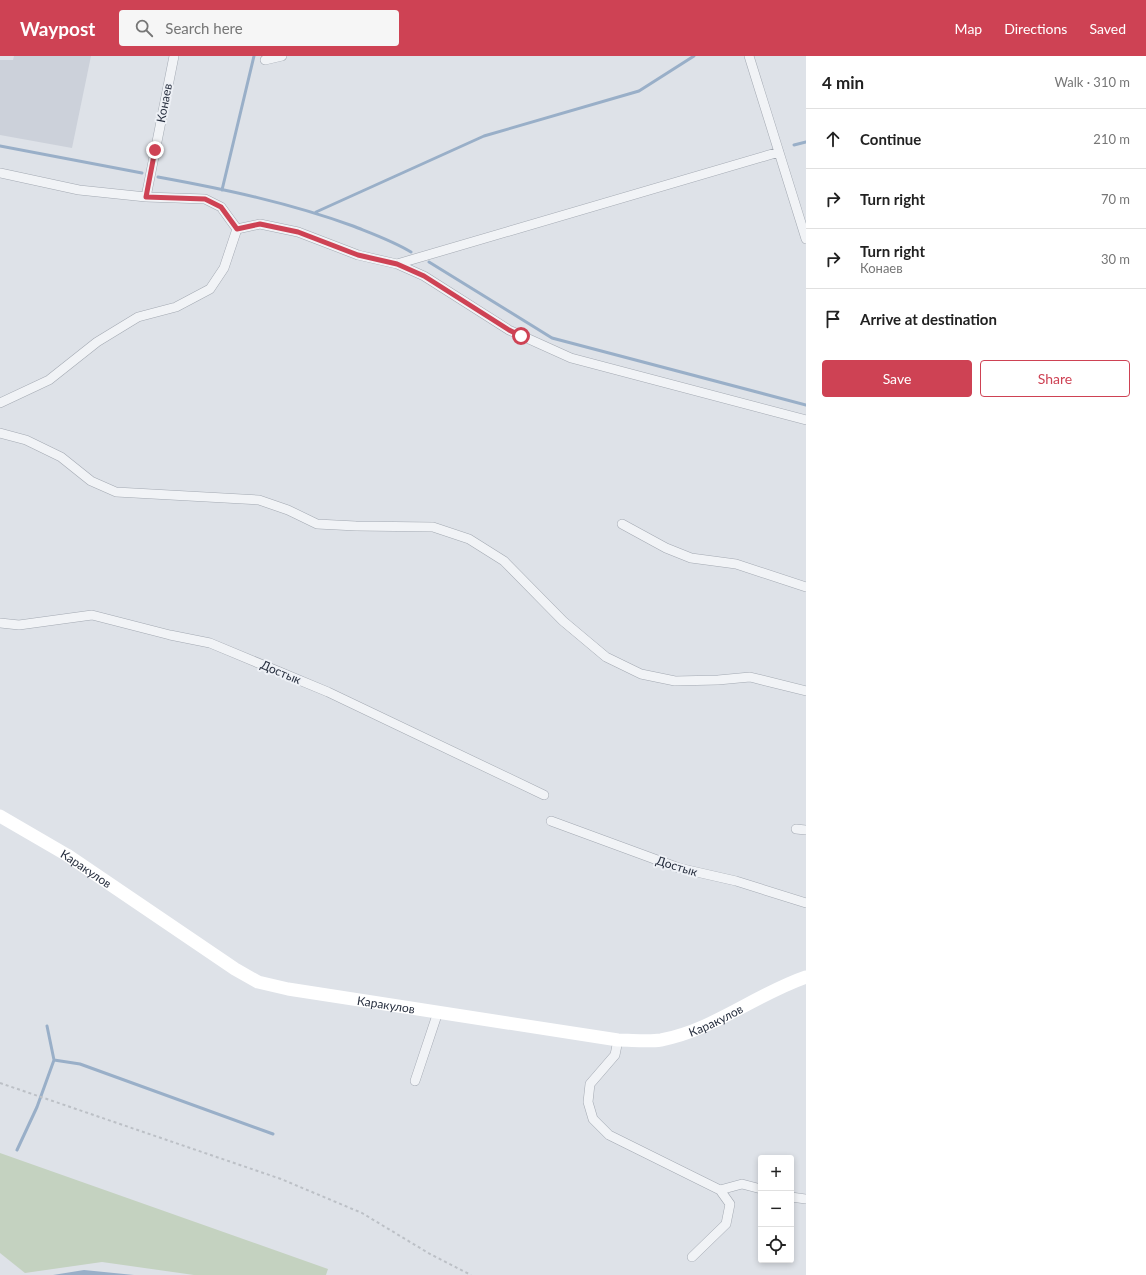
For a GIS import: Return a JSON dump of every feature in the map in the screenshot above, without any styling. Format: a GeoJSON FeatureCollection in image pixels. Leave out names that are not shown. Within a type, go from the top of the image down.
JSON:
{"type":"FeatureCollection","features":[{"type":"Feature","properties":{"kind":"main road","name":"Каракулов"},"geometry":{"type":"LineString","coordinates":[[0,816],[67,855],[235,969],[258,982],[288,989],[618,1040],[660,1040],[684,1034],[724,1017],[791,982],[806,977]]}},
{"type":"Feature","properties":{"kind":"street","name":"Конаев"},"geometry":{"type":"LineString","coordinates":[[146,197],[174,56]]}},
{"type":"Feature","properties":{"kind":"street"},"geometry":{"type":"LineString","coordinates":[[265,60],[282,56]]}},
{"type":"Feature","properties":{"kind":"street"},"geometry":{"type":"LineString","coordinates":[[749,56],[806,239]]}},
{"type":"Feature","properties":{"kind":"street"},"geometry":{"type":"LineString","coordinates":[[397,264],[779,152]]}},
{"type":"Feature","properties":{"kind":"street"},"geometry":{"type":"LineString","coordinates":[[0,173],[79,190],[146,197],[205,199],[221,207],[237,229]]}},
{"type":"Feature","properties":{"kind":"street"},"geometry":{"type":"LineString","coordinates":[[237,229],[260,224],[298,232],[358,255],[397,264],[424,276],[509,330],[572,358],[806,420]]}},
{"type":"Feature","properties":{"kind":"street"},"geometry":{"type":"LineString","coordinates":[[0,403],[49,380],[97,342],[138,317],[176,307],[210,289],[224,268],[237,229]]}},
{"type":"Feature","properties":{"kind":"street"},"geometry":{"type":"LineString","coordinates":[[0,433],[26,440],[61,456],[91,481],[116,492],[259,500],[288,510],[317,524],[434,527],[469,539],[504,561],[563,621],[590,644],[606,657],[641,674],[675,681],[718,680],[750,677],[806,691]]}},
{"type":"Feature","properties":{"kind":"street"},"geometry":{"type":"LineString","coordinates":[[622,524],[666,548],[691,558],[736,564],[806,587]]}},
{"type":"Feature","properties":{"kind":"street","name":"Достык"},"geometry":{"type":"LineString","coordinates":[[0,623],[19,625],[92,615],[170,635],[210,643],[328,692],[544,795]]}},
{"type":"Feature","properties":{"kind":"street","name":"Достык"},"geometry":{"type":"LineString","coordinates":[[551,821],[679,868],[736,881],[806,903]]}},
{"type":"Feature","properties":{"kind":"street"},"geometry":{"type":"LineString","coordinates":[[796,829],[806,830]]}},
{"type":"Feature","properties":{"kind":"street"},"geometry":{"type":"LineString","coordinates":[[416,1081],[438,1012]]}},
{"type":"Feature","properties":{"kind":"street"},"geometry":{"type":"LineString","coordinates":[[618,1040],[615,1055],[590,1084],[588,1102],[593,1119],[609,1135],[720,1190],[730,1204],[726,1224],[692,1257]]}},
{"type":"Feature","properties":{"kind":"street"},"geometry":{"type":"LineString","coordinates":[[720,1190],[742,1184],[758,1188]]}},
{"type":"Feature","properties":{"kind":"street"},"geometry":{"type":"LineString","coordinates":[[794,1197],[806,1199]]}},
{"type":"Feature","properties":{"kind":"path"},"geometry":{"type":"LineString","coordinates":[[0,1083],[281,1179],[362,1213],[430,1254],[471,1275]]}},
{"type":"Feature","properties":{"kind":"shaded area"},"geometry":{"type":"Polygon","coordinates":[[[14,56],[91,56],[72,148],[0,135],[0,60],[13,60],[14,56]]]}},
{"type":"Feature","properties":{"kind":"green space"},"geometry":{"type":"Polygon","coordinates":[[[0,1153],[328,1269],[326,1275],[194,1275],[102,1262],[25,1273],[0,1253],[0,1153]]]}},
{"type":"Feature","properties":{"kind":"water"},"geometry":{"type":"Polygon","coordinates":[[[84,1270],[134,1275],[53,1275],[84,1270]]]}},
{"type":"Feature","properties":{"kind":"waterway"},"geometry":{"type":"LineString","coordinates":[[222,190],[254,56]]}},
{"type":"Feature","properties":{"kind":"waterway"},"geometry":{"type":"LineString","coordinates":[[316,212],[484,136],[639,91],[694,56]]}},
{"type":"Feature","properties":{"kind":"waterway"},"geometry":{"type":"LineString","coordinates":[[794,145],[806,142]]}},
{"type":"Feature","properties":{"kind":"waterway"},"geometry":{"type":"LineString","coordinates":[[0,146],[142,173]]}},
{"type":"Feature","properties":{"kind":"waterway"},"geometry":{"type":"LineString","coordinates":[[158,177],[207,186],[305,210],[353,226],[390,241],[411,252]]}},
{"type":"Feature","properties":{"kind":"waterway"},"geometry":{"type":"LineString","coordinates":[[429,262],[552,338],[806,405]]}},
{"type":"Feature","properties":{"kind":"waterway"},"geometry":{"type":"LineString","coordinates":[[47,1026],[54,1060]]}},
{"type":"Feature","properties":{"kind":"waterway"},"geometry":{"type":"LineString","coordinates":[[17,1150],[37,1107],[54,1060],[80,1064],[273,1134]]}},
{"type":"Feature","properties":{"kind":"route"},"geometry":{"type":"LineString","coordinates":[[155,150],[146,197],[205,199],[221,207],[237,229],[260,224],[298,232],[358,255],[397,264],[424,276],[509,330],[521,336]]}}]}
